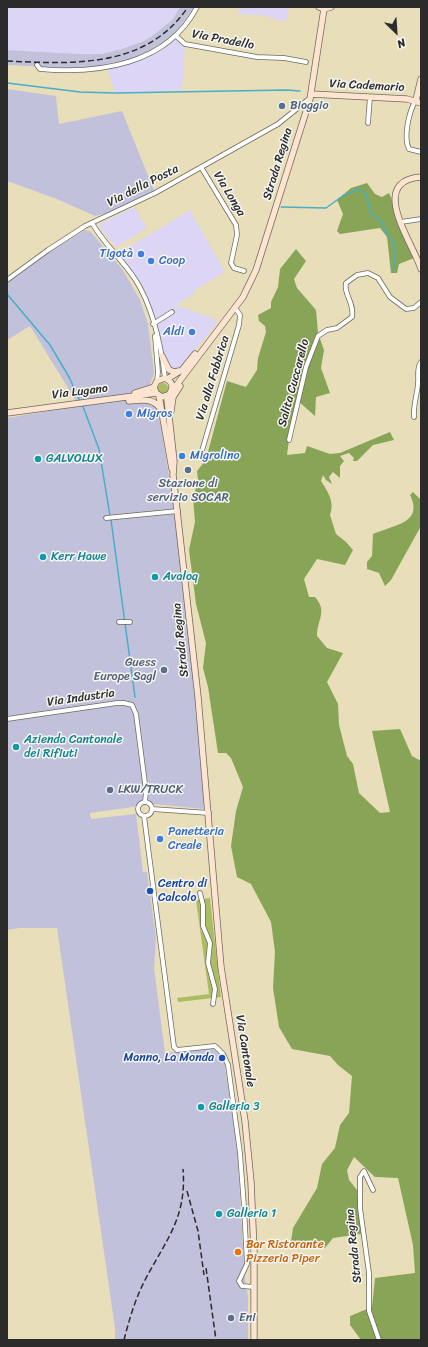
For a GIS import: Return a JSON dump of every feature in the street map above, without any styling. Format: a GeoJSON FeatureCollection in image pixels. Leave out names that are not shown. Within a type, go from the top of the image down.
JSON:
{"type":"FeatureCollection","features":[{"type":"Feature","properties":{"kind":"main road"},"geometry":{"type":"LineString","coordinates":[[322,8],[331,7]]}},
{"type":"Feature","properties":{"kind":"main road","name":"Strada Regina"},"geometry":{"type":"LineString","coordinates":[[166,379],[184,367],[235,308],[246,291],[258,264],[310,96],[322,8]]}},
{"type":"Feature","properties":{"kind":"main road"},"geometry":{"type":"LineString","coordinates":[[418,102],[421,79]]}},
{"type":"Feature","properties":{"kind":"main road","name":"Via Cademario"},"geometry":{"type":"LineString","coordinates":[[310,96],[370,97],[418,102]]}},
{"type":"Feature","properties":{"kind":"main road"},"geometry":{"type":"LineString","coordinates":[[421,177],[407,180],[396,188],[395,198],[401,222],[421,269]]}},
{"type":"Feature","properties":{"kind":"main road","name":"Strada Regina"},"geometry":{"type":"LineString","coordinates":[[209,813],[173,475],[172,441],[167,401],[171,392],[218,333],[228,316]]}},
{"type":"Feature","properties":{"kind":"main road"},"geometry":{"type":"LineString","coordinates":[[172,441],[171,409],[173,397],[182,382],[211,346],[218,333]]}},
{"type":"Feature","properties":{"kind":"main road"},"geometry":{"type":"LineString","coordinates":[[162,356],[169,370],[177,372],[184,367]]}},
{"type":"Feature","properties":{"kind":"main road"},"geometry":{"type":"LineString","coordinates":[[80,402],[142,391],[154,387],[157,380],[166,379],[171,383],[171,392],[165,396],[158,394]]}},
{"type":"Feature","properties":{"kind":"main road"},"geometry":{"type":"LineString","coordinates":[[154,387],[158,394],[163,416],[173,475]]}},
{"type":"Feature","properties":{"kind":"main road","name":"Via Lugano"},"geometry":{"type":"LineString","coordinates":[[7,413],[80,402],[158,394]]}},
{"type":"Feature","properties":{"kind":"main road"},"geometry":{"type":"LineString","coordinates":[[99,401],[149,400],[157,404],[163,416]]}},
{"type":"Feature","properties":{"kind":"main road","name":"Via Cantonale"},"geometry":{"type":"LineString","coordinates":[[209,813],[222,967],[251,1174],[254,1340]]}},
{"type":"Feature","properties":{"kind":"street","name":"Via Pradello"},"geometry":{"type":"LineString","coordinates":[[197,7],[176,36],[185,44],[257,57],[284,58],[306,62]]}},
{"type":"Feature","properties":{"kind":"street"},"geometry":{"type":"LineString","coordinates":[[38,65],[40,69],[66,70],[116,66],[151,54],[176,36]]}},
{"type":"Feature","properties":{"kind":"street","name":"Via della Posta"},"geometry":{"type":"LineString","coordinates":[[92,223],[136,203],[278,124],[303,104],[310,96]]}},
{"type":"Feature","properties":{"kind":"street"},"geometry":{"type":"LineString","coordinates":[[368,123],[370,97]]}},
{"type":"Feature","properties":{"kind":"street"},"geometry":{"type":"LineString","coordinates":[[418,102],[409,112],[407,143],[409,149],[421,152]]}},
{"type":"Feature","properties":{"kind":"street","name":"Via Longa"},"geometry":{"type":"LineString","coordinates":[[200,167],[236,225],[237,235],[231,264],[234,268],[244,271]]}},
{"type":"Feature","properties":{"kind":"street"},"geometry":{"type":"LineString","coordinates":[[401,222],[421,219]]}},
{"type":"Feature","properties":{"kind":"street"},"geometry":{"type":"LineString","coordinates":[[7,280],[48,250],[92,223],[134,279],[144,295],[162,356],[166,379]]}},
{"type":"Feature","properties":{"kind":"street","name":"Salita Cuccarello"},"geometry":{"type":"LineString","coordinates":[[289,440],[306,367],[318,336],[327,330],[337,328],[352,316],[352,307],[345,290],[346,283],[357,275],[368,273],[378,278],[390,297],[406,309],[414,308],[421,302]]}},
{"type":"Feature","properties":{"kind":"street","name":"Via alla Fabbrica"},"geometry":{"type":"LineString","coordinates":[[200,454],[239,325],[240,316],[235,308]]}},
{"type":"Feature","properties":{"kind":"street"},"geometry":{"type":"LineString","coordinates":[[153,324],[172,312]]}},
{"type":"Feature","properties":{"kind":"street"},"geometry":{"type":"LineString","coordinates":[[155,330],[158,372],[157,380]]}},
{"type":"Feature","properties":{"kind":"street"},"geometry":{"type":"LineString","coordinates":[[414,417],[414,404],[418,385],[418,367],[421,362]]}},
{"type":"Feature","properties":{"kind":"street"},"geometry":{"type":"LineString","coordinates":[[106,518],[178,511]]}},
{"type":"Feature","properties":{"kind":"street"},"geometry":{"type":"LineString","coordinates":[[120,622],[129,622]]}},
{"type":"Feature","properties":{"kind":"street","name":"Via Industria"},"geometry":{"type":"LineString","coordinates":[[7,719],[117,703],[124,703],[132,706],[136,714],[146,791],[145,802]]}},
{"type":"Feature","properties":{"kind":"street"},"geometry":{"type":"LineString","coordinates":[[152,809],[151,805],[145,802],[139,805],[138,809],[140,814],[144,816],[173,1046],[177,1050],[215,1046],[223,1054],[228,1065],[240,1153],[247,1264],[239,1281],[242,1286],[254,1287]]}},
{"type":"Feature","properties":{"kind":"street"},"geometry":{"type":"LineString","coordinates":[[152,809],[209,813]]}},
{"type":"Feature","properties":{"kind":"street"},"geometry":{"type":"LineString","coordinates":[[144,816],[149,815],[152,809]]}},
{"type":"Feature","properties":{"kind":"street"},"geometry":{"type":"LineString","coordinates":[[200,893],[203,905],[203,926],[210,943],[208,963],[214,989],[213,1004]]}},
{"type":"Feature","properties":{"kind":"street","name":"Strada Regina"},"geometry":{"type":"LineString","coordinates":[[373,1190],[364,1171],[360,1177],[360,1208],[369,1273],[369,1311],[379,1340]]}},
{"type":"Feature","properties":{"kind":"shaded area"},"geometry":{"type":"Polygon","coordinates":[[[7,7],[180,7],[173,19],[144,41],[102,54],[79,54],[7,50],[7,7]]]}},
{"type":"Feature","properties":{"kind":"shaded area"},"geometry":{"type":"Polygon","coordinates":[[[180,7],[194,7],[175,35],[145,55],[117,64],[92,68],[7,65],[7,50],[102,54],[122,49],[144,41],[155,34],[173,19],[180,7]]]}},
{"type":"Feature","properties":{"kind":"shaded area"},"geometry":{"type":"Polygon","coordinates":[[[240,7],[289,7],[286,22],[262,15],[238,14],[240,7]]]}},
{"type":"Feature","properties":{"kind":"shaded area"},"geometry":{"type":"Polygon","coordinates":[[[176,36],[185,44],[182,90],[115,93],[107,67],[176,36]]]}},
{"type":"Feature","properties":{"kind":"shaded area"},"geometry":{"type":"Polygon","coordinates":[[[7,89],[56,96],[59,124],[122,111],[155,193],[150,193],[108,213],[95,216],[57,199],[7,181],[7,89]]]}},
{"type":"Feature","properties":{"kind":"shaded area"},"geometry":{"type":"Polygon","coordinates":[[[134,207],[147,228],[116,247],[101,230],[100,224],[134,207]]]}},
{"type":"Feature","properties":{"kind":"shaded area"},"geometry":{"type":"Polygon","coordinates":[[[190,210],[225,272],[195,290],[193,295],[176,305],[217,320],[216,325],[181,367],[176,369],[171,368],[167,364],[158,326],[144,288],[119,253],[190,210]]]}},
{"type":"Feature","properties":{"kind":"shaded area"},"geometry":{"type":"Polygon","coordinates":[[[85,230],[90,231],[123,270],[140,300],[148,324],[154,373],[150,384],[153,404],[159,414],[169,476],[173,475],[198,697],[204,809],[154,804],[90,813],[91,819],[136,814],[143,872],[147,872],[156,938],[154,968],[165,1053],[213,1048],[224,1061],[237,1145],[245,1279],[248,1297],[248,1340],[115,1340],[115,1328],[57,928],[19,928],[7,930],[7,418],[79,406],[30,326],[7,340],[7,283],[46,254],[85,230]]]}},
{"type":"Feature","properties":{"kind":"green space"},"geometry":{"type":"Polygon","coordinates":[[[367,183],[375,194],[382,197],[389,193],[417,257],[399,264],[397,273],[391,273],[387,237],[380,228],[340,234],[337,231],[343,214],[337,200],[351,188],[367,183]]]}},
{"type":"Feature","properties":{"kind":"green space"},"geometry":{"type":"Polygon","coordinates":[[[296,249],[306,261],[294,279],[297,288],[316,310],[318,333],[324,350],[321,368],[330,393],[316,397],[315,416],[298,401],[290,432],[287,455],[305,453],[307,446],[330,454],[340,453],[390,432],[394,440],[373,445],[357,461],[353,461],[354,458],[349,453],[340,456],[344,461],[340,466],[340,478],[333,472],[329,477],[332,484],[326,480],[323,475],[321,481],[331,501],[332,506],[330,515],[336,534],[353,550],[345,565],[317,559],[304,579],[309,597],[315,597],[321,607],[321,616],[317,636],[327,648],[343,653],[327,682],[338,704],[339,725],[347,756],[353,764],[359,793],[380,813],[390,812],[372,731],[400,729],[412,756],[421,761],[421,1340],[361,1340],[350,1325],[350,1316],[372,1307],[375,1278],[415,1273],[413,1245],[398,1178],[375,1177],[354,1157],[347,1170],[349,1180],[357,1190],[361,1234],[333,1238],[325,1248],[290,1248],[293,1228],[317,1188],[322,1164],[335,1148],[340,1125],[349,1113],[352,1076],[338,1065],[330,1056],[292,1049],[279,1027],[273,988],[275,952],[271,922],[251,884],[237,877],[231,846],[236,811],[243,787],[231,758],[226,753],[218,753],[208,687],[203,668],[206,643],[196,604],[189,550],[195,522],[193,498],[198,480],[197,471],[205,461],[208,452],[227,381],[246,387],[257,370],[258,358],[266,332],[265,326],[259,321],[258,315],[271,308],[271,302],[278,287],[280,269],[296,249]]]}},
{"type":"Feature","properties":{"kind":"green space"},"geometry":{"type":"Polygon","coordinates":[[[161,383],[165,383],[168,388],[165,393],[161,393],[158,390],[158,386],[161,383]]]}},
{"type":"Feature","properties":{"kind":"green space"},"geometry":{"type":"Polygon","coordinates":[[[413,492],[421,500],[421,526],[391,580],[385,586],[379,573],[367,569],[367,562],[372,556],[373,534],[405,522],[410,517],[413,512],[413,504],[410,495],[413,492]]]}},
{"type":"Feature","properties":{"kind":"green space"},"geometry":{"type":"Polygon","coordinates":[[[210,898],[221,997],[178,1002],[177,998],[209,994],[196,900],[210,898]]]}},
{"type":"Feature","properties":{"kind":"waterway"},"geometry":{"type":"LineString","coordinates":[[7,83],[80,92],[115,93],[300,91]]}},
{"type":"Feature","properties":{"kind":"waterway"},"geometry":{"type":"LineString","coordinates":[[281,207],[326,208],[344,195],[359,189],[366,195],[371,214],[382,222],[385,231],[391,238],[395,248],[395,266],[393,270]]}},
{"type":"Feature","properties":{"kind":"waterway"},"geometry":{"type":"LineString","coordinates":[[7,294],[50,345],[69,377],[80,401]]}},
{"type":"Feature","properties":{"kind":"waterway"},"geometry":{"type":"LineString","coordinates":[[82,404],[99,449],[110,516]]}},
{"type":"Feature","properties":{"kind":"waterway"},"geometry":{"type":"LineString","coordinates":[[111,520],[135,697]]}},
{"type":"Feature","properties":{"kind":"railway"},"geometry":{"type":"LineString","coordinates":[[7,61],[57,63],[82,62],[130,52],[151,42],[171,27],[188,7]]}},
{"type":"Feature","properties":{"kind":"railway"},"geometry":{"type":"LineString","coordinates":[[124,1340],[132,1310],[141,1289],[167,1241],[178,1216],[182,1202],[183,1169]]}},
{"type":"Feature","properties":{"kind":"railway"},"geometry":{"type":"LineString","coordinates":[[187,1191],[198,1231],[204,1275]]}},
{"type":"Feature","properties":{"kind":"railway"},"geometry":{"type":"LineString","coordinates":[[206,1268],[216,1340]]}},
{"type":"Feature","properties":{"kind":"place","name":"Bioggio"},"geometry":{"type":"Point","coordinates":[282,106]}},
{"type":"Feature","properties":{"kind":"place","name":"Tigotà"},"geometry":{"type":"Point","coordinates":[141,254]}},
{"type":"Feature","properties":{"kind":"place","name":"Coop"},"geometry":{"type":"Point","coordinates":[151,261]}},
{"type":"Feature","properties":{"kind":"place","name":"Aldi"},"geometry":{"type":"Point","coordinates":[192,332]}},
{"type":"Feature","properties":{"kind":"place","name":"Migros"},"geometry":{"type":"Point","coordinates":[129,414]}},
{"type":"Feature","properties":{"kind":"place","name":"Migrolino"},"geometry":{"type":"Point","coordinates":[182,456]}},
{"type":"Feature","properties":{"kind":"place","name":"GALVOLUX"},"geometry":{"type":"Point","coordinates":[38,459]}},
{"type":"Feature","properties":{"kind":"place","name":"Stazione di servizio SOCAR"},"geometry":{"type":"Point","coordinates":[188,470]}},
{"type":"Feature","properties":{"kind":"place","name":"Kerr Hawe"},"geometry":{"type":"Point","coordinates":[43,557]}},
{"type":"Feature","properties":{"kind":"place","name":"Avaloq"},"geometry":{"type":"Point","coordinates":[155,577]}},
{"type":"Feature","properties":{"kind":"place","name":"Guess Europe Sagl"},"geometry":{"type":"Point","coordinates":[164,670]}},
{"type":"Feature","properties":{"kind":"place","name":"Azienda Cantonale dei Rifiuti"},"geometry":{"type":"Point","coordinates":[16,747]}},
{"type":"Feature","properties":{"kind":"place","name":"LKW/TRUCK"},"geometry":{"type":"Point","coordinates":[110,790]}},
{"type":"Feature","properties":{"kind":"place","name":"Panetteria Creale"},"geometry":{"type":"Point","coordinates":[160,839]}},
{"type":"Feature","properties":{"kind":"place","name":"Centro di Calcolo"},"geometry":{"type":"Point","coordinates":[150,891]}},
{"type":"Feature","properties":{"kind":"place","name":"Manno, La Monda"},"geometry":{"type":"Point","coordinates":[222,1058]}},
{"type":"Feature","properties":{"kind":"place","name":"Galleria 3"},"geometry":{"type":"Point","coordinates":[201,1107]}},
{"type":"Feature","properties":{"kind":"place","name":"Galleria 1"},"geometry":{"type":"Point","coordinates":[219,1214]}},
{"type":"Feature","properties":{"kind":"place","name":"Bar Ristorante Pizzeria Piper"},"geometry":{"type":"Point","coordinates":[238,1252]}},
{"type":"Feature","properties":{"kind":"place","name":"Eni"},"geometry":{"type":"Point","coordinates":[231,1318]}}]}
